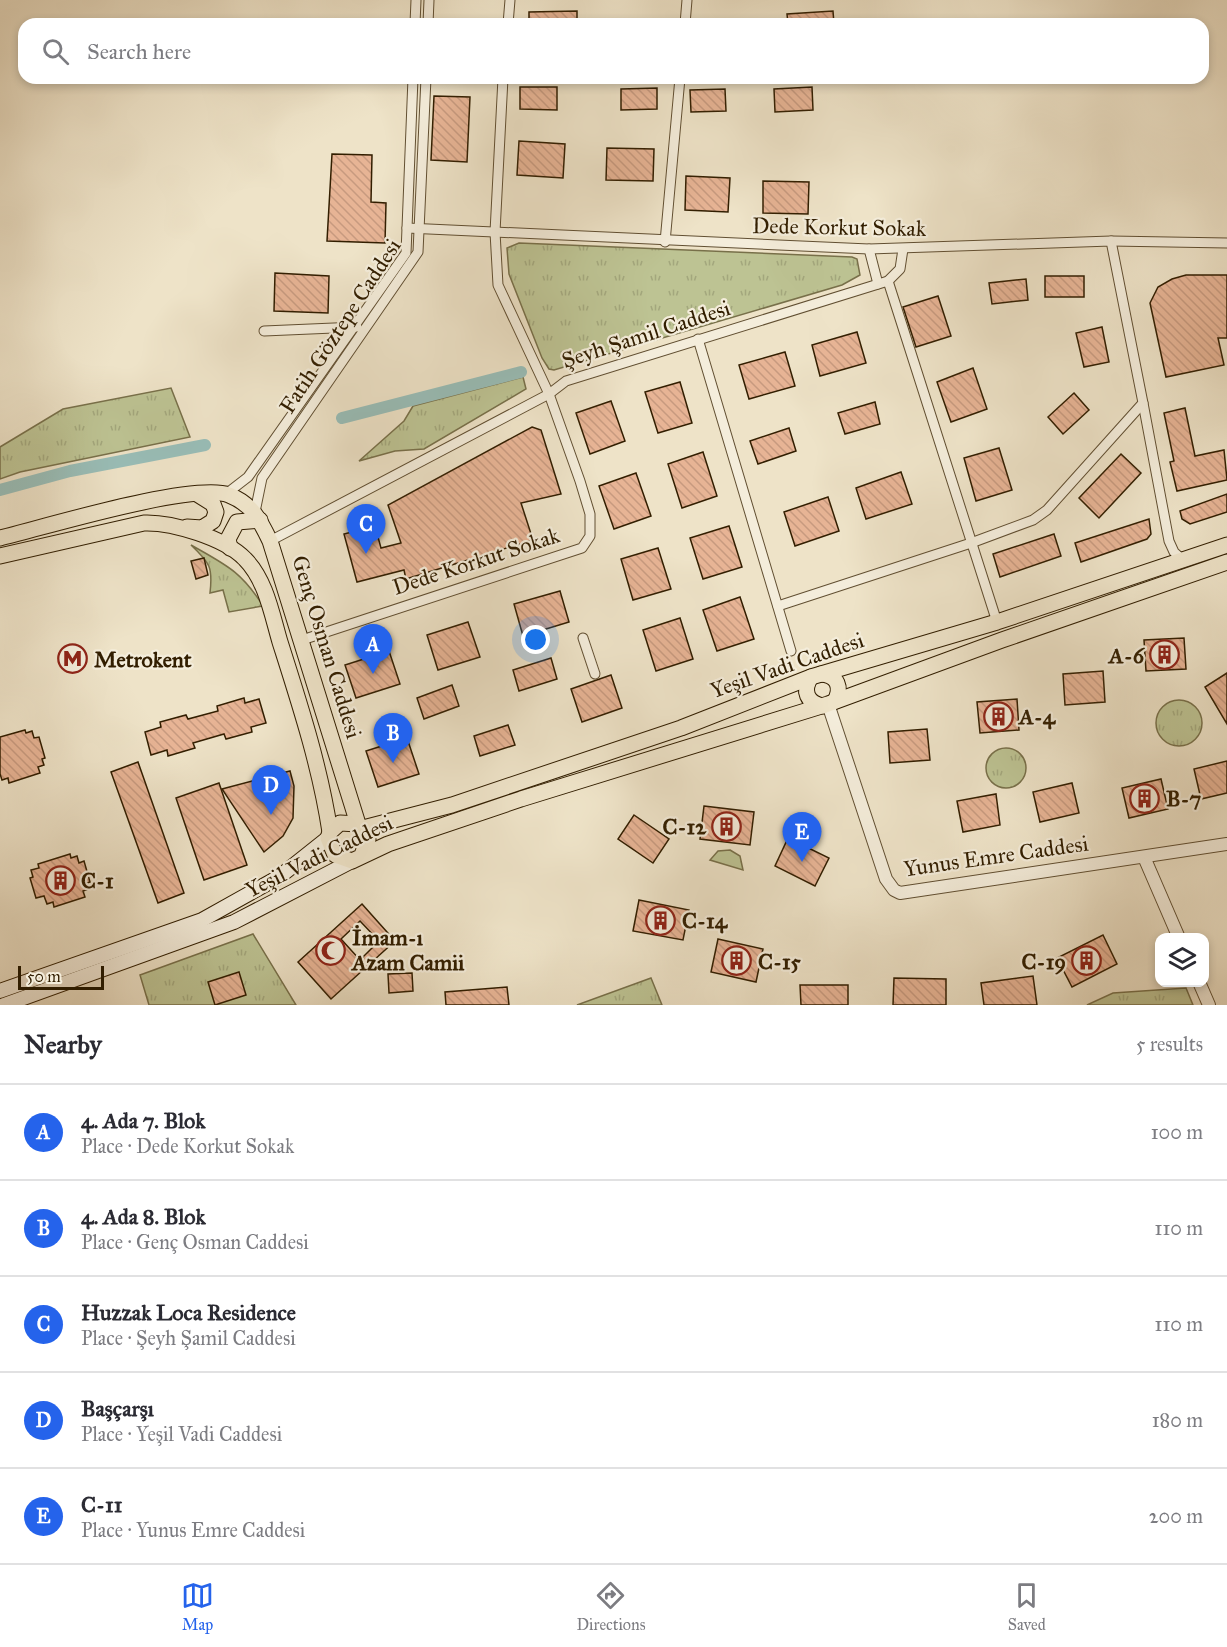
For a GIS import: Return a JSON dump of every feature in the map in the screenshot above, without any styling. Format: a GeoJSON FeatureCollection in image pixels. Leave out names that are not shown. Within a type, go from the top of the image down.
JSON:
{"type":"FeatureCollection","features":[{"type":"Feature","properties":{"kind":"main road"},"geometry":{"type":"LineString","coordinates":[[0,556],[144,523],[202,528],[213,521],[216,512],[213,504],[197,494]]}},
{"type":"Feature","properties":{"kind":"main road"},"geometry":{"type":"LineString","coordinates":[[0,538],[165,498],[197,494],[226,494],[244,502],[257,516],[237,522],[228,539],[230,548]]}},
{"type":"Feature","properties":{"kind":"main road","name":"Genç Osman Caddesi"},"geometry":{"type":"LineString","coordinates":[[257,516],[270,541],[361,826]]}},
{"type":"Feature","properties":{"kind":"main road"},"geometry":{"type":"LineString","coordinates":[[182,527],[230,548]]}},
{"type":"Feature","properties":{"kind":"main road","name":"Yeşil Vadi Caddesi"},"geometry":{"type":"LineString","coordinates":[[361,826],[452,805],[681,728],[816,675],[997,622],[1227,545]]}},
{"type":"Feature","properties":{"kind":"main road","name":"Genç Osman Caddesi"},"geometry":{"type":"LineString","coordinates":[[230,548],[244,557],[261,581],[314,747],[329,835]]}},
{"type":"Feature","properties":{"kind":"main road","name":"Yeşil Vadi Caddesi"},"geometry":{"type":"LineString","coordinates":[[4,1005],[234,922],[388,844],[521,799],[828,704],[1227,562]]}},
{"type":"Feature","properties":{"kind":"main road"},"geometry":{"type":"LineString","coordinates":[[816,675],[831,676],[838,683],[839,693],[828,704],[814,704],[807,697],[806,687],[816,675]]}},
{"type":"Feature","properties":{"kind":"main road"},"geometry":{"type":"LineString","coordinates":[[340,823],[361,826],[368,839],[357,858],[335,855],[329,835],[340,823]]}},
{"type":"Feature","properties":{"kind":"main road","name":"Yeşil Vadi Caddesi"},"geometry":{"type":"LineString","coordinates":[[0,991],[202,920],[279,877],[329,835]]}},
{"type":"Feature","properties":{"kind":"street"},"geometry":{"type":"LineString","coordinates":[[416,18],[417,0]]}},
{"type":"Feature","properties":{"kind":"street"},"geometry":{"type":"LineString","coordinates":[[428,18],[429,0]]}},
{"type":"Feature","properties":{"kind":"street"},"geometry":{"type":"LineString","coordinates":[[508,18],[510,0]]}},
{"type":"Feature","properties":{"kind":"street"},"geometry":{"type":"LineString","coordinates":[[686,18],[687,0]]}},
{"type":"Feature","properties":{"kind":"street","name":"Fatih Göztepe Caddesi"},"geometry":{"type":"LineString","coordinates":[[257,516],[262,478],[406,253],[413,84]]}},
{"type":"Feature","properties":{"kind":"street","name":"Fatih Göztepe Caddesi"},"geometry":{"type":"LineString","coordinates":[[226,494],[248,477],[418,252],[426,84]]}},
{"type":"Feature","properties":{"kind":"street","name":"Dede Korkut Sokak"},"geometry":{"type":"LineString","coordinates":[[302,640],[582,548],[590,536],[590,514],[549,394],[498,285],[495,232],[503,84]]}},
{"type":"Feature","properties":{"kind":"street"},"geometry":{"type":"LineString","coordinates":[[665,242],[679,84]]}},
{"type":"Feature","properties":{"kind":"street"},"geometry":{"type":"LineString","coordinates":[[407,228],[495,232]]}},
{"type":"Feature","properties":{"kind":"street","name":"Dede Korkut Sokak"},"geometry":{"type":"LineString","coordinates":[[495,232],[665,242],[869,249],[1111,240],[1227,243]]}},
{"type":"Feature","properties":{"kind":"street"},"geometry":{"type":"LineString","coordinates":[[1111,240],[1169,541],[1174,552],[1184,560]]}},
{"type":"Feature","properties":{"kind":"street"},"geometry":{"type":"LineString","coordinates":[[869,249],[878,284]]}},
{"type":"Feature","properties":{"kind":"street"},"geometry":{"type":"LineString","coordinates":[[903,249],[900,269],[888,280],[997,622]]}},
{"type":"Feature","properties":{"kind":"street","name":"Şeyh Şamil Caddesi"},"geometry":{"type":"LineString","coordinates":[[270,541],[549,394],[566,381],[888,280]]}},
{"type":"Feature","properties":{"kind":"street"},"geometry":{"type":"LineString","coordinates":[[264,332],[359,328]]}},
{"type":"Feature","properties":{"kind":"street"},"geometry":{"type":"LineString","coordinates":[[699,339],[791,651]]}},
{"type":"Feature","properties":{"kind":"street"},"geometry":{"type":"LineString","coordinates":[[777,606],[971,543],[1033,520],[1047,510],[1143,403]]}},
{"type":"Feature","properties":{"kind":"street"},"geometry":{"type":"LineString","coordinates":[[1156,569],[1167,554],[1169,541]]}},
{"type":"Feature","properties":{"kind":"street"},"geometry":{"type":"LineString","coordinates":[[583,638],[595,674]]}},
{"type":"Feature","properties":{"kind":"street","name":"Yunus Emre Caddesi"},"geometry":{"type":"LineString","coordinates":[[828,704],[886,879],[894,890],[900,893],[1227,844]]}},
{"type":"Feature","properties":{"kind":"street"},"geometry":{"type":"LineString","coordinates":[[1144,857],[1177,933]]}},
{"type":"Feature","properties":{"kind":"street"},"geometry":{"type":"LineString","coordinates":[[1201,987],[1209,1005]]}},
{"type":"Feature","properties":{"kind":"green space"},"geometry":{"type":"Polygon","coordinates":[[[519,243],[852,257],[857,259],[860,275],[842,285],[554,370],[549,369],[542,358],[509,274],[507,248],[519,243]]]}},
{"type":"Feature","properties":{"kind":"green space"},"geometry":{"type":"Polygon","coordinates":[[[523,377],[526,389],[424,449],[395,451],[359,461],[404,421],[413,406],[523,377]]]}},
{"type":"Feature","properties":{"kind":"green space"},"geometry":{"type":"Polygon","coordinates":[[[171,388],[190,437],[20,472],[0,479],[0,447],[63,409],[171,388]]]}},
{"type":"Feature","properties":{"kind":"green space"},"geometry":{"type":"Polygon","coordinates":[[[191,545],[232,570],[263,606],[229,612],[223,590],[210,593],[209,566],[191,545]]]}},
{"type":"Feature","properties":{"kind":"green space"},"geometry":{"type":"Polygon","coordinates":[[[1179,700],[1195,707],[1202,723],[1195,739],[1179,746],[1163,739],[1156,723],[1163,707],[1179,700]]]}},
{"type":"Feature","properties":{"kind":"green space"},"geometry":{"type":"Polygon","coordinates":[[[1006,748],[1020,754],[1026,768],[1020,782],[1006,788],[992,782],[986,768],[992,754],[1006,748]]]}},
{"type":"Feature","properties":{"kind":"green space"},"geometry":{"type":"Polygon","coordinates":[[[730,850],[740,856],[743,870],[710,860],[718,851],[730,850]]]}},
{"type":"Feature","properties":{"kind":"green space"},"geometry":{"type":"Polygon","coordinates":[[[253,934],[296,1005],[149,1005],[140,975],[253,934]]]}},
{"type":"Feature","properties":{"kind":"green space"},"geometry":{"type":"Polygon","coordinates":[[[651,978],[662,1005],[577,1005],[651,978]]]}},
{"type":"Feature","properties":{"kind":"green space"},"geometry":{"type":"Polygon","coordinates":[[[1186,988],[1193,1005],[1087,1005],[1113,993],[1186,988]]]}},
{"type":"Feature","properties":{"kind":"building"},"geometry":{"type":"Polygon","coordinates":[[[577,11],[577,18],[529,18],[529,12],[577,11]]]}},
{"type":"Feature","properties":{"kind":"building"},"geometry":{"type":"Polygon","coordinates":[[[833,11],[834,18],[787,18],[787,14],[833,11]]]}},
{"type":"Feature","properties":{"kind":"building"},"geometry":{"type":"Polygon","coordinates":[[[520,87],[557,87],[557,110],[520,109],[520,87]]]}},
{"type":"Feature","properties":{"kind":"building"},"geometry":{"type":"Polygon","coordinates":[[[812,87],[813,110],[775,112],[774,89],[812,87]]]}},
{"type":"Feature","properties":{"kind":"building"},"geometry":{"type":"Polygon","coordinates":[[[657,88],[657,109],[621,110],[621,89],[657,88]]]}},
{"type":"Feature","properties":{"kind":"building"},"geometry":{"type":"Polygon","coordinates":[[[725,89],[726,111],[691,112],[690,90],[725,89]]]}},
{"type":"Feature","properties":{"kind":"building"},"geometry":{"type":"Polygon","coordinates":[[[434,96],[470,97],[467,162],[431,160],[434,96]]]}},
{"type":"Feature","properties":{"kind":"building"},"geometry":{"type":"Polygon","coordinates":[[[519,141],[565,144],[563,178],[517,175],[519,141]]]}},
{"type":"Feature","properties":{"kind":"building"},"geometry":{"type":"Polygon","coordinates":[[[607,148],[654,149],[653,181],[606,180],[607,148]]]}},
{"type":"Feature","properties":{"kind":"building"},"geometry":{"type":"Polygon","coordinates":[[[332,154],[372,155],[371,202],[386,203],[385,243],[327,241],[332,154]]]}},
{"type":"Feature","properties":{"kind":"building"},"geometry":{"type":"Polygon","coordinates":[[[686,176],[730,178],[728,212],[685,210],[686,176]]]}},
{"type":"Feature","properties":{"kind":"building"},"geometry":{"type":"Polygon","coordinates":[[[763,181],[809,182],[808,214],[763,213],[763,181]]]}},
{"type":"Feature","properties":{"kind":"building"},"geometry":{"type":"Polygon","coordinates":[[[275,273],[329,276],[328,313],[274,311],[275,273]]]}},
{"type":"Feature","properties":{"kind":"building"},"geometry":{"type":"Polygon","coordinates":[[[1186,275],[1227,275],[1227,338],[1218,338],[1224,365],[1166,377],[1150,303],[1158,287],[1172,279],[1186,275]]]}},
{"type":"Feature","properties":{"kind":"building"},"geometry":{"type":"Polygon","coordinates":[[[1045,276],[1084,276],[1084,297],[1045,297],[1045,276]]]}},
{"type":"Feature","properties":{"kind":"building"},"geometry":{"type":"Polygon","coordinates":[[[1026,279],[1028,300],[992,304],[989,283],[1026,279]]]}},
{"type":"Feature","properties":{"kind":"building"},"geometry":{"type":"Polygon","coordinates":[[[938,296],[951,336],[916,347],[903,307],[938,296]]]}},
{"type":"Feature","properties":{"kind":"building"},"geometry":{"type":"Polygon","coordinates":[[[1102,327],[1109,362],[1084,367],[1076,333],[1102,327]]]}},
{"type":"Feature","properties":{"kind":"building"},"geometry":{"type":"Polygon","coordinates":[[[857,332],[866,363],[820,376],[812,345],[857,332]]]}},
{"type":"Feature","properties":{"kind":"building"},"geometry":{"type":"Polygon","coordinates":[[[785,352],[795,386],[749,399],[739,365],[785,352]]]}},
{"type":"Feature","properties":{"kind":"building"},"geometry":{"type":"Polygon","coordinates":[[[973,368],[987,409],[951,422],[937,382],[973,368]]]}},
{"type":"Feature","properties":{"kind":"building"},"geometry":{"type":"Polygon","coordinates":[[[680,382],[692,423],[658,433],[645,392],[680,382]]]}},
{"type":"Feature","properties":{"kind":"building"},"geometry":{"type":"Polygon","coordinates":[[[1074,393],[1089,410],[1063,434],[1048,417],[1074,393]]]}},
{"type":"Feature","properties":{"kind":"building"},"geometry":{"type":"Polygon","coordinates":[[[611,401],[625,441],[590,454],[576,413],[611,401]]]}},
{"type":"Feature","properties":{"kind":"building"},"geometry":{"type":"Polygon","coordinates":[[[875,402],[880,424],[845,434],[838,413],[875,402]]]}},
{"type":"Feature","properties":{"kind":"building"},"geometry":{"type":"Polygon","coordinates":[[[1185,408],[1195,456],[1224,450],[1227,480],[1177,491],[1170,462],[1174,461],[1164,413],[1185,408]]]}},
{"type":"Feature","properties":{"kind":"building"},"geometry":{"type":"Polygon","coordinates":[[[532,427],[541,430],[561,494],[521,503],[533,540],[406,579],[404,570],[357,582],[344,534],[375,526],[381,548],[401,543],[388,505],[532,427]]]}},
{"type":"Feature","properties":{"kind":"building"},"geometry":{"type":"Polygon","coordinates":[[[789,428],[796,451],[758,464],[750,441],[789,428]]]}},
{"type":"Feature","properties":{"kind":"building"},"geometry":{"type":"Polygon","coordinates":[[[999,448],[1012,490],[976,501],[964,458],[999,448]]]}},
{"type":"Feature","properties":{"kind":"building"},"geometry":{"type":"Polygon","coordinates":[[[703,452],[717,496],[682,508],[668,464],[703,452]]]}},
{"type":"Feature","properties":{"kind":"building"},"geometry":{"type":"Polygon","coordinates":[[[1121,454],[1141,473],[1099,518],[1079,498],[1121,454]]]}},
{"type":"Feature","properties":{"kind":"building"},"geometry":{"type":"Polygon","coordinates":[[[901,472],[912,504],[866,519],[856,488],[901,472]]]}},
{"type":"Feature","properties":{"kind":"building"},"geometry":{"type":"Polygon","coordinates":[[[636,473],[651,516],[614,529],[599,486],[636,473]]]}},
{"type":"Feature","properties":{"kind":"building"},"geometry":{"type":"Polygon","coordinates":[[[1227,494],[1227,512],[1190,524],[1182,519],[1180,511],[1227,494]]]}},
{"type":"Feature","properties":{"kind":"building"},"geometry":{"type":"Polygon","coordinates":[[[828,497],[839,531],[795,546],[784,512],[828,497]]]}},
{"type":"Feature","properties":{"kind":"building"},"geometry":{"type":"Polygon","coordinates":[[[1149,519],[1151,534],[1147,539],[1081,562],[1075,543],[1149,519]]]}},
{"type":"Feature","properties":{"kind":"building"},"geometry":{"type":"Polygon","coordinates":[[[729,526],[742,567],[703,579],[690,538],[729,526]]]}},
{"type":"Feature","properties":{"kind":"building"},"geometry":{"type":"Polygon","coordinates":[[[1054,534],[1061,556],[1000,577],[993,554],[1054,534]]]}},
{"type":"Feature","properties":{"kind":"building"},"geometry":{"type":"Polygon","coordinates":[[[658,548],[671,589],[633,600],[621,559],[658,548]]]}},
{"type":"Feature","properties":{"kind":"building"},"geometry":{"type":"Polygon","coordinates":[[[204,558],[208,575],[196,579],[191,561],[204,558]]]}},
{"type":"Feature","properties":{"kind":"building"},"geometry":{"type":"Polygon","coordinates":[[[560,591],[569,622],[523,636],[514,604],[560,591]]]}},
{"type":"Feature","properties":{"kind":"building"},"geometry":{"type":"Polygon","coordinates":[[[740,597],[754,639],[717,651],[703,610],[740,597]]]}},
{"type":"Feature","properties":{"kind":"building"},"geometry":{"type":"Polygon","coordinates":[[[680,618],[693,659],[656,671],[643,630],[680,618]]]}},
{"type":"Feature","properties":{"kind":"building"},"geometry":{"type":"Polygon","coordinates":[[[468,622],[480,657],[438,670],[427,635],[468,622]]]}},
{"type":"Feature","properties":{"kind":"building","name":"A-6"},"geometry":{"type":"Polygon","coordinates":[[[1184,638],[1186,669],[1146,671],[1144,640],[1184,638]]]}},
{"type":"Feature","properties":{"kind":"building"},"geometry":{"type":"Polygon","coordinates":[[[389,651],[400,684],[356,698],[345,665],[389,651]]]}},
{"type":"Feature","properties":{"kind":"building"},"geometry":{"type":"Polygon","coordinates":[[[551,658],[557,679],[519,691],[513,670],[551,658]]]}},
{"type":"Feature","properties":{"kind":"building"},"geometry":{"type":"Polygon","coordinates":[[[1103,671],[1105,702],[1065,705],[1063,674],[1103,671]]]}},
{"type":"Feature","properties":{"kind":"building"},"geometry":{"type":"Polygon","coordinates":[[[1227,673],[1227,724],[1205,687],[1227,673]]]}},
{"type":"Feature","properties":{"kind":"building"},"geometry":{"type":"Polygon","coordinates":[[[611,675],[622,708],[582,722],[571,689],[611,675]]]}},
{"type":"Feature","properties":{"kind":"building"},"geometry":{"type":"Polygon","coordinates":[[[452,685],[459,706],[424,719],[417,698],[452,685]]]}},
{"type":"Feature","properties":{"kind":"building"},"geometry":{"type":"Polygon","coordinates":[[[244,698],[245,703],[259,699],[266,723],[251,727],[252,732],[226,739],[224,734],[193,743],[195,748],[168,756],[167,750],[151,755],[145,732],[161,727],[160,722],[186,715],[188,719],[218,711],[217,706],[244,698]]]}},
{"type":"Feature","properties":{"kind":"building","name":"A-4"},"geometry":{"type":"Polygon","coordinates":[[[1017,699],[1019,730],[980,733],[977,702],[1017,699]]]}},
{"type":"Feature","properties":{"kind":"building"},"geometry":{"type":"Polygon","coordinates":[[[508,725],[515,745],[480,756],[474,736],[508,725]]]}},
{"type":"Feature","properties":{"kind":"building"},"geometry":{"type":"Polygon","coordinates":[[[927,729],[930,760],[890,763],[888,732],[927,729]]]}},
{"type":"Feature","properties":{"kind":"building"},"geometry":{"type":"Polygon","coordinates":[[[25,730],[26,733],[32,731],[34,738],[39,737],[45,758],[42,759],[44,765],[38,767],[40,773],[9,783],[8,778],[2,780],[0,774],[0,737],[25,730]]]}},
{"type":"Feature","properties":{"kind":"building"},"geometry":{"type":"Polygon","coordinates":[[[407,738],[419,774],[378,787],[366,751],[407,738]]]}},
{"type":"Feature","properties":{"kind":"building"},"geometry":{"type":"Polygon","coordinates":[[[1227,761],[1227,793],[1201,799],[1194,769],[1227,761]]]}},
{"type":"Feature","properties":{"kind":"building"},"geometry":{"type":"Polygon","coordinates":[[[138,762],[184,893],[158,903],[111,772],[138,762]]]}},
{"type":"Feature","properties":{"kind":"building"},"geometry":{"type":"Polygon","coordinates":[[[290,771],[294,786],[293,818],[283,836],[264,852],[222,789],[290,771]]]}},
{"type":"Feature","properties":{"kind":"building","name":"B-7"},"geometry":{"type":"Polygon","coordinates":[[[1161,779],[1168,809],[1129,818],[1122,788],[1161,779]]]}},
{"type":"Feature","properties":{"kind":"building"},"geometry":{"type":"Polygon","coordinates":[[[219,783],[247,865],[204,880],[176,798],[219,783]]]}},
{"type":"Feature","properties":{"kind":"building"},"geometry":{"type":"Polygon","coordinates":[[[1072,783],[1079,813],[1040,822],[1033,792],[1072,783]]]}},
{"type":"Feature","properties":{"kind":"building"},"geometry":{"type":"Polygon","coordinates":[[[996,794],[1000,825],[963,832],[957,801],[996,794]]]}},
{"type":"Feature","properties":{"kind":"building","name":"C-12"},"geometry":{"type":"Polygon","coordinates":[[[704,806],[754,812],[750,845],[700,839],[704,806]]]}},
{"type":"Feature","properties":{"kind":"building"},"geometry":{"type":"Polygon","coordinates":[[[634,815],[669,839],[653,863],[618,839],[634,815]]]}},
{"type":"Feature","properties":{"kind":"building"},"geometry":{"type":"Polygon","coordinates":[[[788,838],[829,858],[815,886],[775,866],[788,838]]]}},
{"type":"Feature","properties":{"kind":"building","name":"C-1"},"geometry":{"type":"Polygon","coordinates":[[[70,854],[71,858],[77,856],[79,863],[84,861],[90,882],[87,883],[89,889],[83,891],[85,897],[54,907],[53,902],[47,904],[44,896],[36,898],[30,878],[33,877],[31,870],[39,868],[38,864],[70,854]]]}},
{"type":"Feature","properties":{"kind":"building","name":"C-14"},"geometry":{"type":"Polygon","coordinates":[[[639,900],[689,910],[683,940],[633,931],[639,900]]]}},
{"type":"Feature","properties":{"kind":"building","name":"İmam-ı Azam Camii"},"geometry":{"type":"Polygon","coordinates":[[[362,904],[395,941],[331,999],[298,962],[362,904]],[[360,921],[341,939],[360,960],[379,941],[360,921]]]}},
{"type":"Feature","properties":{"kind":"building","name":"C-19"},"geometry":{"type":"Polygon","coordinates":[[[1103,935],[1117,964],[1072,987],[1057,958],[1103,935]]]}},
{"type":"Feature","properties":{"kind":"building","name":"C-15"},"geometry":{"type":"Polygon","coordinates":[[[718,939],[763,949],[756,982],[711,972],[718,939]]]}},
{"type":"Feature","properties":{"kind":"building"},"geometry":{"type":"Polygon","coordinates":[[[239,972],[246,995],[215,1005],[208,982],[239,972]]]}},
{"type":"Feature","properties":{"kind":"building"},"geometry":{"type":"Polygon","coordinates":[[[412,973],[413,991],[389,993],[388,974],[412,973]]]}},
{"type":"Feature","properties":{"kind":"building"},"geometry":{"type":"Polygon","coordinates":[[[1033,976],[1037,1005],[984,1005],[981,983],[1033,976]]]}},
{"type":"Feature","properties":{"kind":"building"},"geometry":{"type":"Polygon","coordinates":[[[894,978],[946,979],[946,1005],[893,1005],[894,978]]]}},
{"type":"Feature","properties":{"kind":"building"},"geometry":{"type":"Polygon","coordinates":[[[800,985],[848,985],[848,1005],[801,1005],[800,985]]]}},
{"type":"Feature","properties":{"kind":"building"},"geometry":{"type":"Polygon","coordinates":[[[507,987],[509,1005],[446,1005],[445,992],[507,987]]]}},
{"type":"Feature","properties":{"kind":"waterway"},"geometry":{"type":"LineString","coordinates":[[342,418],[521,372]]}},
{"type":"Feature","properties":{"kind":"waterway"},"geometry":{"type":"LineString","coordinates":[[0,490],[70,471],[205,445]]}},
{"type":"Feature","properties":{"kind":"place","name":"Huzzak Loca Residence"},"geometry":{"type":"Point","coordinates":[366,554]}},
{"type":"Feature","properties":{"kind":"place","name":"A-6"},"geometry":{"type":"Point","coordinates":[1165,655]}},
{"type":"Feature","properties":{"kind":"place","name":"Metrokent"},"geometry":{"type":"Point","coordinates":[73,659]}},
{"type":"Feature","properties":{"kind":"place","name":"4. Ada 7. Blok"},"geometry":{"type":"Point","coordinates":[373,674]}},
{"type":"Feature","properties":{"kind":"place","name":"A-4"},"geometry":{"type":"Point","coordinates":[998,716]}},
{"type":"Feature","properties":{"kind":"place","name":"4. Ada 8. Blok"},"geometry":{"type":"Point","coordinates":[393,763]}},
{"type":"Feature","properties":{"kind":"place","name":"B-7"},"geometry":{"type":"Point","coordinates":[1145,798]}},
{"type":"Feature","properties":{"kind":"place","name":"Başçarşı"},"geometry":{"type":"Point","coordinates":[271,815]}},
{"type":"Feature","properties":{"kind":"place","name":"C-12"},"geometry":{"type":"Point","coordinates":[727,826]}},
{"type":"Feature","properties":{"kind":"place","name":"C-11"},"geometry":{"type":"Point","coordinates":[802,862]}},
{"type":"Feature","properties":{"kind":"place","name":"C-1"},"geometry":{"type":"Point","coordinates":[60,880]}},
{"type":"Feature","properties":{"kind":"place","name":"C-14"},"geometry":{"type":"Point","coordinates":[661,920]}},
{"type":"Feature","properties":{"kind":"place","name":"İmam-ı Azam Camii"},"geometry":{"type":"Point","coordinates":[331,950]}},
{"type":"Feature","properties":{"kind":"place","name":"C-15"},"geometry":{"type":"Point","coordinates":[737,961]}},
{"type":"Feature","properties":{"kind":"place","name":"C-19"},"geometry":{"type":"Point","coordinates":[1087,961]}}]}
